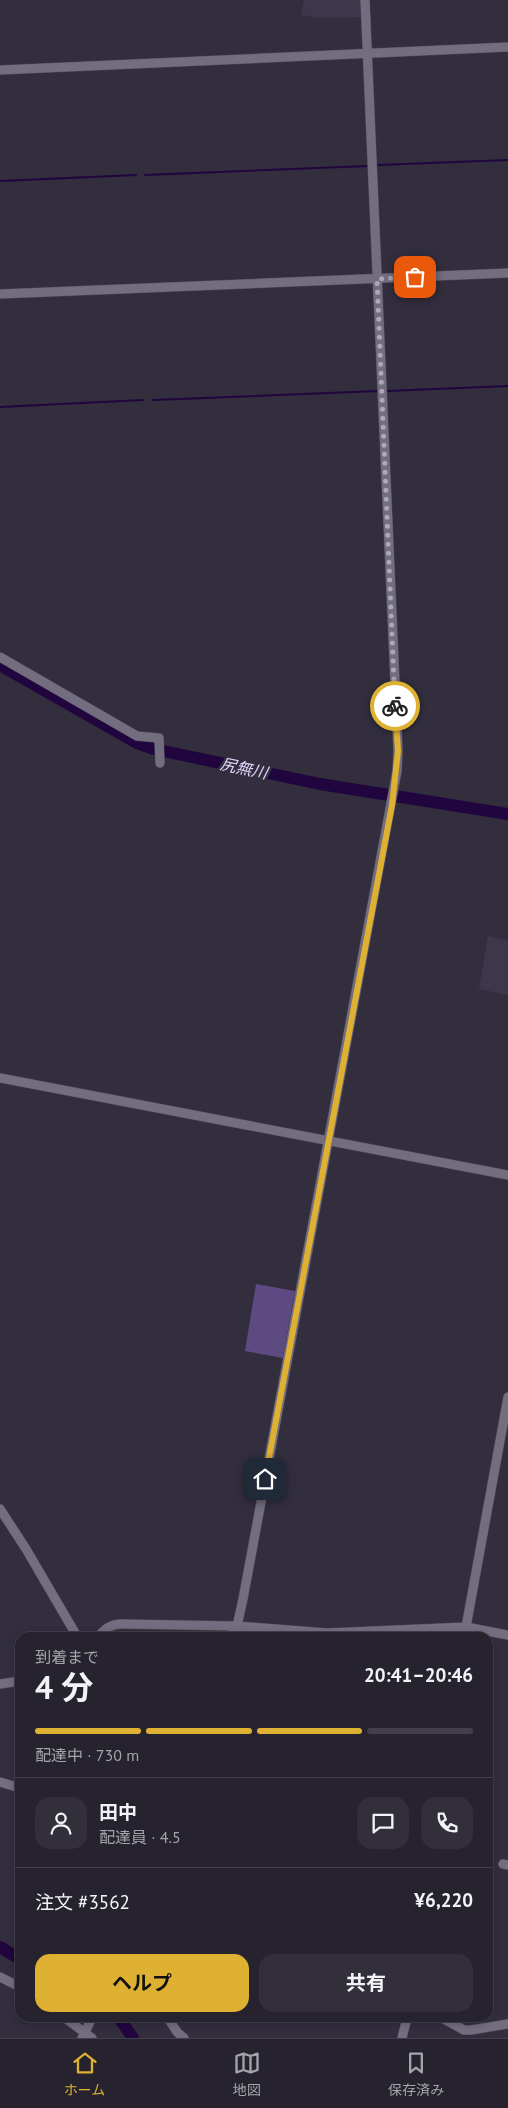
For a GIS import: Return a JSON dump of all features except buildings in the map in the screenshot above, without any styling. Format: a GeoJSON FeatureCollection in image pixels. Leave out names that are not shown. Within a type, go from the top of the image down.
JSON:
{"type":"FeatureCollection","features":[{"type":"Feature","properties":{"kind":"street"},"geometry":{"type":"LineString","coordinates":[[232,1632],[236,1626],[329,1141],[392,805],[398,751],[365,0]]}},
{"type":"Feature","properties":{"kind":"street"},"geometry":{"type":"LineString","coordinates":[[0,70],[508,47]]}},
{"type":"Feature","properties":{"kind":"street"},"geometry":{"type":"LineString","coordinates":[[0,294],[508,273]]}},
{"type":"Feature","properties":{"kind":"street"},"geometry":{"type":"LineString","coordinates":[[0,658],[137,736],[159,738],[160,759]]}},
{"type":"Feature","properties":{"kind":"street"},"geometry":{"type":"LineString","coordinates":[[0,1078],[508,1175]]}},
{"type":"Feature","properties":{"kind":"street"},"geometry":{"type":"LineString","coordinates":[[465,1632],[508,1403]]}},
{"type":"Feature","properties":{"kind":"street"},"geometry":{"type":"LineString","coordinates":[[0,1509],[26,1549],[74,1632]]}},
{"type":"Feature","properties":{"kind":"street"},"geometry":{"type":"LineString","coordinates":[[103,1632],[113,1624],[236,1626],[297,1632]]}},
{"type":"Feature","properties":{"kind":"street"},"geometry":{"type":"LineString","coordinates":[[379,1632],[466,1627],[492,1632]]}},
{"type":"Feature","properties":{"kind":"street"},"geometry":{"type":"LineString","coordinates":[[493,1632],[508,1635]]}},
{"type":"Feature","properties":{"kind":"street"},"geometry":{"type":"LineString","coordinates":[[0,1684],[15,1682]]}},
{"type":"Feature","properties":{"kind":"street"},"geometry":{"type":"LineString","coordinates":[[0,1782],[15,1786]]}},
{"type":"Feature","properties":{"kind":"street"},"geometry":{"type":"LineString","coordinates":[[0,1977],[15,1984]]}},
{"type":"Feature","properties":{"kind":"street"},"geometry":{"type":"LineString","coordinates":[[70,2022],[86,2036],[91,2022]]}},
{"type":"Feature","properties":{"kind":"street"},"geometry":{"type":"LineString","coordinates":[[171,2022],[184,2038]]}},
{"type":"Feature","properties":{"kind":"street"},"geometry":{"type":"LineString","coordinates":[[402,2038],[406,2022]]}},
{"type":"Feature","properties":{"kind":"street"},"geometry":{"type":"LineString","coordinates":[[449,2022],[464,2030],[508,2024]]}},
{"type":"Feature","properties":{"kind":"shaded area"},"geometry":{"type":"Polygon","coordinates":[[[304,0],[362,0],[363,17],[319,18],[301,15],[304,0]]]}},
{"type":"Feature","properties":{"kind":"shaded area"},"geometry":{"type":"Polygon","coordinates":[[[488,936],[508,941],[508,995],[479,989],[488,936]]]}},
{"type":"Feature","properties":{"kind":"shaded area"},"geometry":{"type":"Polygon","coordinates":[[[256,1284],[295,1291],[283,1358],[245,1351],[256,1284]]]}},
{"type":"Feature","properties":{"kind":"waterway"},"geometry":{"type":"LineString","coordinates":[[378,165],[508,160]]}},
{"type":"Feature","properties":{"kind":"waterway"},"geometry":{"type":"LineString","coordinates":[[145,175],[368,166]]}},
{"type":"Feature","properties":{"kind":"waterway"},"geometry":{"type":"LineString","coordinates":[[0,181],[136,175]]}},
{"type":"Feature","properties":{"kind":"waterway"},"geometry":{"type":"LineString","coordinates":[[387,391],[508,386]]}},
{"type":"Feature","properties":{"kind":"waterway"},"geometry":{"type":"LineString","coordinates":[[153,400],[378,391]]}},
{"type":"Feature","properties":{"kind":"waterway"},"geometry":{"type":"LineString","coordinates":[[0,407],[143,400]]}},
{"type":"Feature","properties":{"kind":"waterway","name":"尻無川"},"geometry":{"type":"LineString","coordinates":[[0,665],[137,743],[154,749],[320,784],[508,814]]}},
{"type":"Feature","properties":{"kind":"waterway"},"geometry":{"type":"LineString","coordinates":[[0,1947],[15,1956]]}},
{"type":"Feature","properties":{"kind":"waterway"},"geometry":{"type":"LineString","coordinates":[[122,2022],[133,2038]]}},
{"type":"Feature","properties":{"kind":"way so far"},"geometry":{"type":"LineString","coordinates":[[395,706],[377,279],[415,277]]}},
{"type":"Feature","properties":{"kind":"route"},"geometry":{"type":"LineString","coordinates":[[265,1479],[392,805],[398,751],[395,706]]}}]}
